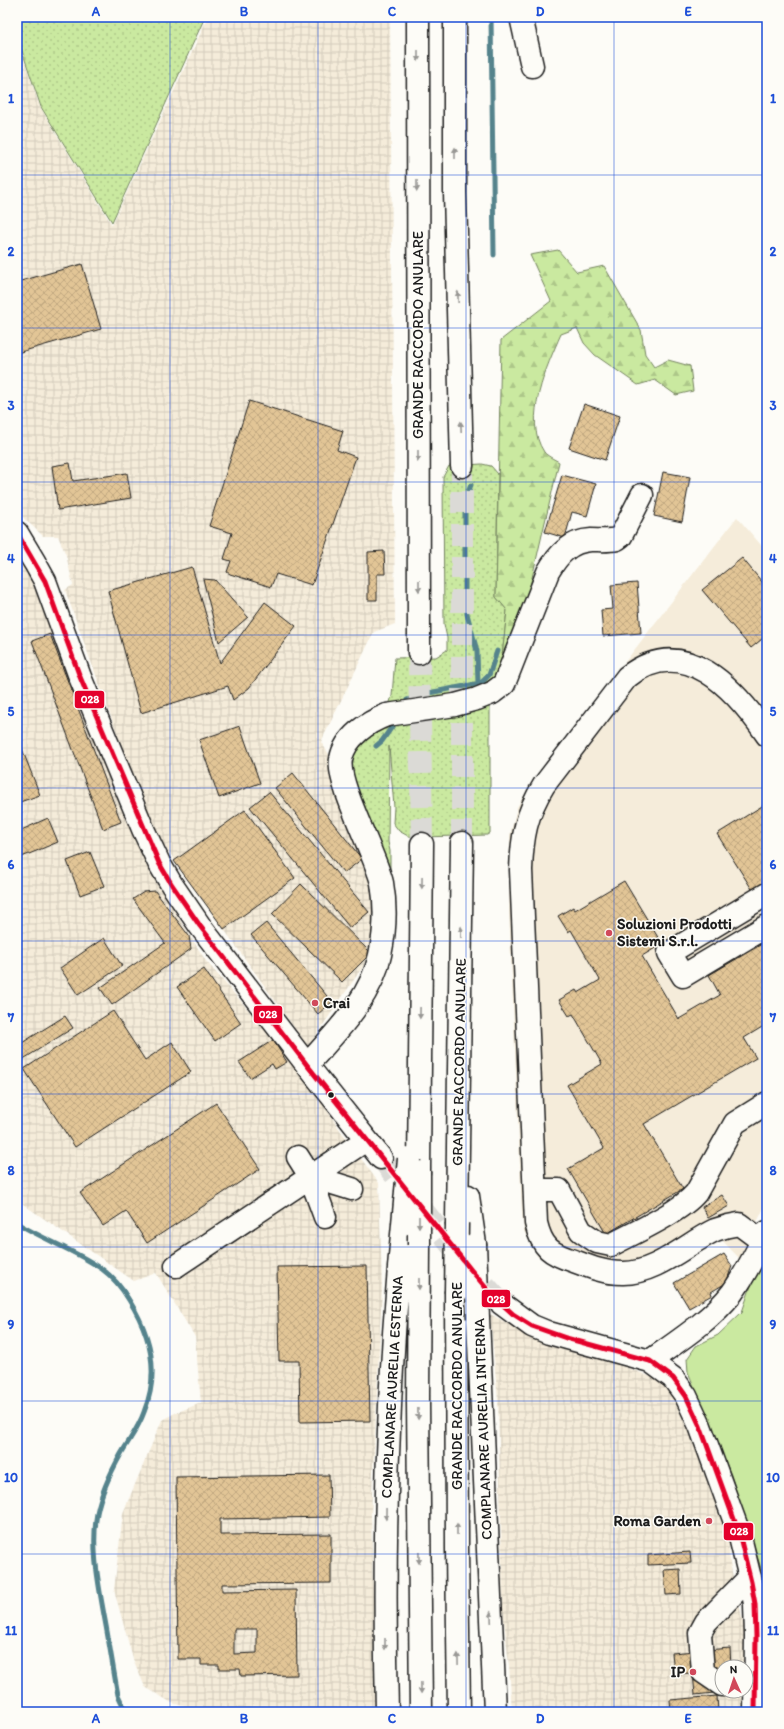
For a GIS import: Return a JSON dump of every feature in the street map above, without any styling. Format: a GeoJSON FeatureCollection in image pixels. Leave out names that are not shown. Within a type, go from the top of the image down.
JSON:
{"type":"FeatureCollection","features":[{"type":"Feature","properties":{"kind":"main road","name":"GRANDE RACCORDO ANULARE"},"geometry":{"type":"LineString","coordinates":[[418,17],[419,653]]}},
{"type":"Feature","properties":{"kind":"main road"},"geometry":{"type":"LineString","coordinates":[[455,17],[455,192],[462,466]]}},
{"type":"Feature","properties":{"kind":"main road"},"geometry":{"type":"LineString","coordinates":[[521,17],[532,66]]}},
{"type":"Feature","properties":{"kind":"main road"},"geometry":{"type":"LineString","coordinates":[[307,1065],[344,1023],[364,994],[374,975],[380,955],[384,911],[382,883],[374,858],[343,782],[340,760],[345,748],[353,736],[360,730],[387,715],[455,705],[492,693],[504,684],[548,572],[557,557],[576,543],[590,540],[612,540],[621,536],[642,495]]}},
{"type":"Feature","properties":{"kind":"main road"},"geometry":{"type":"LineString","coordinates":[[17,533],[36,562],[45,581],[80,677],[159,863],[200,926],[381,1158]]}},
{"type":"Feature","properties":{"kind":"main road"},"geometry":{"type":"LineString","coordinates":[[650,1361],[707,1318],[724,1302],[732,1292],[765,1236],[739,1224],[728,1226],[716,1230],[652,1266],[638,1271],[610,1273],[561,1257],[547,1248],[538,1234],[536,1223],[521,870],[524,832],[536,798],[627,677],[645,666],[674,661],[692,665],[708,672],[724,684],[755,717],[767,735]]}},
{"type":"Feature","properties":{"kind":"main road","name":"GRANDE RACCORDO ANULARE"},"geometry":{"type":"LineString","coordinates":[[459,1712],[456,1293],[462,843]]}},
{"type":"Feature","properties":{"kind":"main road","name":"COMPLANARE AURELIA ESTERNA"},"geometry":{"type":"LineString","coordinates":[[387,1712],[385,1643],[387,1462],[395,1318],[403,1224],[414,1166],[419,1063],[422,844]]}},
{"type":"Feature","properties":{"kind":"main road"},"geometry":{"type":"LineString","coordinates":[[767,894],[668,953],[683,976],[767,926]]}},
{"type":"Feature","properties":{"kind":"main road"},"geometry":{"type":"LineString","coordinates":[[535,1190],[559,1190],[581,1231],[597,1242],[612,1245],[692,1198],[735,1123],[767,1103]]}},
{"type":"Feature","properties":{"kind":"main road","name":"COMPLANARE AURELIA INTERNA"},"geometry":{"type":"LineString","coordinates":[[458,1124],[475,1244],[495,1712]]}},
{"type":"Feature","properties":{"kind":"main road"},"geometry":{"type":"LineString","coordinates":[[176,1266],[366,1140]]}},
{"type":"Feature","properties":{"kind":"main road"},"geometry":{"type":"LineString","coordinates":[[298,1157],[310,1176],[324,1217]]}},
{"type":"Feature","properties":{"kind":"main road"},"geometry":{"type":"LineString","coordinates":[[414,1166],[419,1245],[418,1409],[421,1712]]}},
{"type":"Feature","properties":{"kind":"main road"},"geometry":{"type":"LineString","coordinates":[[310,1176],[352,1189]]}},
{"type":"Feature","properties":{"kind":"main road"},"geometry":{"type":"LineString","coordinates":[[502,1304],[528,1324],[549,1333],[650,1361],[673,1378],[692,1406],[739,1533],[750,1577],[755,1612],[749,1700]]}},
{"type":"Feature","properties":{"kind":"main road"},"geometry":{"type":"LineString","coordinates":[[714,1680],[703,1672],[700,1633],[706,1622],[750,1577]]}},
{"type":"Feature","properties":{"kind":"shaded area"},"geometry":{"type":"Polygon","coordinates":[[[208,17],[390,17],[395,624],[374,632],[321,742],[334,762],[369,874],[375,921],[364,965],[308,1047],[151,827],[65,590],[73,585],[66,555],[58,536],[43,536],[17,512],[17,40],[40,107],[112,225],[208,17]]]}},
{"type":"Feature","properties":{"kind":"shaded area"},"geometry":{"type":"Polygon","coordinates":[[[737,517],[767,552],[767,1202],[739,1258],[719,1237],[649,1278],[626,1284],[559,1266],[538,1257],[524,1231],[509,912],[510,835],[517,807],[533,781],[737,517]]]}},
{"type":"Feature","properties":{"kind":"shaded area"},"geometry":{"type":"Polygon","coordinates":[[[17,555],[33,584],[63,652],[136,842],[156,882],[206,961],[302,1072],[340,1130],[379,1183],[382,1289],[371,1514],[376,1712],[204,1712],[172,1703],[145,1687],[133,1659],[114,1590],[123,1513],[162,1420],[175,1413],[201,1403],[195,1337],[156,1273],[134,1281],[17,1200],[17,555]]]}},
{"type":"Feature","properties":{"kind":"shaded area"},"geometry":{"type":"Polygon","coordinates":[[[490,1314],[546,1343],[611,1361],[661,1381],[678,1401],[727,1520],[730,1563],[747,1640],[746,1659],[714,1659],[714,1699],[744,1699],[743,1712],[512,1712],[503,1611],[498,1401],[490,1314]]]}},
{"type":"Feature","properties":{"kind":"green space"},"geometry":{"type":"Polygon","coordinates":[[[17,17],[205,17],[112,222],[41,107],[17,36],[17,17]]]}},
{"type":"Feature","properties":{"kind":"green space"},"geometry":{"type":"Polygon","coordinates":[[[558,250],[577,272],[604,266],[641,330],[645,354],[654,367],[668,360],[690,366],[693,391],[676,395],[655,380],[638,385],[595,355],[584,343],[577,328],[561,334],[549,361],[539,393],[535,424],[538,439],[544,452],[559,462],[528,595],[500,676],[507,610],[496,597],[501,340],[551,301],[530,255],[558,250]]]}},
{"type":"Feature","properties":{"kind":"green space"},"geometry":{"type":"Polygon","coordinates":[[[482,464],[491,466],[498,474],[496,597],[507,610],[500,676],[477,692],[389,705],[392,696],[395,658],[436,657],[447,650],[447,638],[444,624],[443,477],[449,466],[482,464]]]}},
{"type":"Feature","properties":{"kind":"green space"},"geometry":{"type":"Polygon","coordinates":[[[490,702],[490,833],[487,835],[423,837],[408,836],[399,831],[393,823],[394,807],[389,746],[388,842],[390,851],[390,885],[361,806],[364,804],[361,798],[358,800],[347,768],[363,734],[377,726],[490,702]]]}},
{"type":"Feature","properties":{"kind":"green space"},"geometry":{"type":"Polygon","coordinates":[[[767,1254],[767,1587],[731,1475],[688,1372],[687,1359],[696,1346],[718,1335],[742,1312],[755,1274],[767,1254]]]}},
{"type":"Feature","properties":{"kind":"building"},"geometry":{"type":"Polygon","coordinates":[[[82,264],[101,329],[17,353],[17,282],[82,264]]]}},
{"type":"Feature","properties":{"kind":"building"},"geometry":{"type":"Polygon","coordinates":[[[249,401],[343,431],[337,450],[356,457],[312,585],[276,574],[271,587],[230,574],[227,572],[231,561],[224,559],[232,533],[209,526],[249,401]]]}},
{"type":"Feature","properties":{"kind":"building"},"geometry":{"type":"Polygon","coordinates":[[[584,404],[620,416],[605,460],[569,448],[584,404]]]}},
{"type":"Feature","properties":{"kind":"building"},"geometry":{"type":"Polygon","coordinates":[[[70,463],[73,481],[127,473],[131,498],[58,510],[52,466],[70,463]]]}},
{"type":"Feature","properties":{"kind":"building"},"geometry":{"type":"Polygon","coordinates":[[[663,472],[690,477],[682,522],[654,516],[663,472]]]}},
{"type":"Feature","properties":{"kind":"building"},"geometry":{"type":"Polygon","coordinates":[[[562,475],[596,484],[587,516],[572,512],[565,538],[545,532],[562,475]]]}},
{"type":"Feature","properties":{"kind":"building"},"geometry":{"type":"Polygon","coordinates":[[[384,551],[385,574],[377,574],[377,600],[368,600],[368,552],[384,551]]]}},
{"type":"Feature","properties":{"kind":"building"},"geometry":{"type":"Polygon","coordinates":[[[742,558],[767,588],[767,635],[751,648],[702,590],[742,558]]]}},
{"type":"Feature","properties":{"kind":"building"},"geometry":{"type":"Polygon","coordinates":[[[192,567],[220,663],[265,602],[296,626],[249,688],[233,700],[228,686],[141,713],[108,591],[192,567]]]}},
{"type":"Feature","properties":{"kind":"building"},"geometry":{"type":"Polygon","coordinates":[[[203,579],[215,580],[248,617],[219,642],[203,579]]]}},
{"type":"Feature","properties":{"kind":"building"},"geometry":{"type":"Polygon","coordinates":[[[637,583],[641,633],[603,636],[601,610],[613,609],[611,585],[637,583]]]}},
{"type":"Feature","properties":{"kind":"building"},"geometry":{"type":"Polygon","coordinates":[[[50,634],[121,822],[103,829],[32,641],[50,634]]]}},
{"type":"Feature","properties":{"kind":"building"},"geometry":{"type":"Polygon","coordinates":[[[240,726],[260,783],[219,798],[199,740],[240,726]]]}},
{"type":"Feature","properties":{"kind":"building"},"geometry":{"type":"Polygon","coordinates":[[[17,736],[40,795],[17,803],[17,736]]]}},
{"type":"Feature","properties":{"kind":"building"},"geometry":{"type":"Polygon","coordinates":[[[293,773],[362,859],[344,873],[275,788],[293,773]]]}},
{"type":"Feature","properties":{"kind":"building"},"geometry":{"type":"Polygon","coordinates":[[[269,792],[369,912],[350,928],[250,807],[269,792]]]}},
{"type":"Feature","properties":{"kind":"building"},"geometry":{"type":"Polygon","coordinates":[[[767,803],[767,887],[755,894],[717,834],[767,803]]]}},
{"type":"Feature","properties":{"kind":"building"},"geometry":{"type":"Polygon","coordinates":[[[245,810],[295,878],[224,929],[174,861],[245,810]]]}},
{"type":"Feature","properties":{"kind":"building"},"geometry":{"type":"Polygon","coordinates":[[[48,818],[58,842],[17,859],[17,832],[48,818]]]}},
{"type":"Feature","properties":{"kind":"building"},"geometry":{"type":"Polygon","coordinates":[[[90,852],[104,886],[80,895],[67,861],[90,852]]]}},
{"type":"Feature","properties":{"kind":"building"},"geometry":{"type":"Polygon","coordinates":[[[624,881],[662,944],[642,956],[679,1019],[720,995],[709,975],[767,941],[767,1024],[744,1038],[756,1058],[644,1124],[683,1189],[606,1234],[568,1169],[604,1148],[567,1085],[602,1064],[573,1014],[569,1016],[559,1000],[576,990],[578,993],[600,980],[571,930],[568,932],[558,916],[573,907],[575,910],[624,881]]]}},
{"type":"Feature","properties":{"kind":"building"},"geometry":{"type":"Polygon","coordinates":[[[301,884],[371,953],[342,982],[272,914],[301,884]]]}},
{"type":"Feature","properties":{"kind":"building"},"geometry":{"type":"Polygon","coordinates":[[[155,891],[189,936],[191,949],[112,1005],[100,988],[165,943],[133,899],[144,892],[155,891]]]}},
{"type":"Feature","properties":{"kind":"building"},"geometry":{"type":"Polygon","coordinates":[[[266,923],[332,1002],[318,1014],[251,935],[266,923]]]}},
{"type":"Feature","properties":{"kind":"building"},"geometry":{"type":"Polygon","coordinates":[[[104,938],[122,966],[78,995],[60,968],[104,938]]]}},
{"type":"Feature","properties":{"kind":"building"},"geometry":{"type":"Polygon","coordinates":[[[204,969],[241,1023],[215,1041],[177,987],[204,969]]]}},
{"type":"Feature","properties":{"kind":"building"},"geometry":{"type":"Polygon","coordinates":[[[113,1011],[145,1060],[172,1042],[191,1072],[75,1147],[24,1069],[113,1011]]]}},
{"type":"Feature","properties":{"kind":"building"},"geometry":{"type":"Polygon","coordinates":[[[65,1016],[73,1028],[17,1063],[17,1046],[65,1016]]]}},
{"type":"Feature","properties":{"kind":"building"},"geometry":{"type":"Polygon","coordinates":[[[273,1040],[287,1062],[275,1069],[272,1064],[250,1078],[239,1062],[273,1040]]]}},
{"type":"Feature","properties":{"kind":"building"},"geometry":{"type":"Polygon","coordinates":[[[216,1103],[260,1169],[147,1243],[126,1211],[103,1226],[80,1193],[216,1103]]]}},
{"type":"Feature","properties":{"kind":"building"},"geometry":{"type":"Polygon","coordinates":[[[722,1195],[729,1206],[708,1218],[702,1207],[722,1195]]]}},
{"type":"Feature","properties":{"kind":"building"},"geometry":{"type":"Polygon","coordinates":[[[724,1254],[732,1266],[726,1283],[711,1292],[712,1295],[689,1308],[674,1283],[724,1254]]]}},
{"type":"Feature","properties":{"kind":"building"},"geometry":{"type":"Polygon","coordinates":[[[367,1266],[370,1421],[300,1422],[299,1361],[279,1361],[277,1267],[367,1266]]]}},
{"type":"Feature","properties":{"kind":"building"},"geometry":{"type":"Polygon","coordinates":[[[329,1475],[330,1517],[220,1519],[220,1535],[331,1534],[331,1583],[222,1584],[222,1591],[296,1590],[297,1675],[241,1676],[240,1669],[219,1669],[219,1665],[201,1665],[201,1659],[178,1659],[176,1477],[329,1475]],[[234,1629],[234,1654],[257,1653],[257,1629],[234,1629]]]}},
{"type":"Feature","properties":{"kind":"building"},"geometry":{"type":"Polygon","coordinates":[[[690,1552],[691,1563],[648,1565],[648,1555],[690,1552]]]}},
{"type":"Feature","properties":{"kind":"building"},"geometry":{"type":"Polygon","coordinates":[[[680,1569],[681,1594],[666,1595],[664,1570],[680,1569]]]}},
{"type":"Feature","properties":{"kind":"building","name":"IP"},"geometry":{"type":"Polygon","coordinates":[[[730,1648],[731,1659],[714,1659],[714,1671],[712,1671],[714,1693],[695,1695],[693,1673],[674,1674],[672,1653],[730,1648]]]}},
{"type":"Feature","properties":{"kind":"building"},"geometry":{"type":"Polygon","coordinates":[[[714,1696],[714,1699],[717,1699],[718,1712],[671,1712],[670,1700],[714,1696]]]}},
{"type":"Feature","properties":{"kind":"waterway"},"geometry":{"type":"LineString","coordinates":[[491,17],[494,255]]}},
{"type":"Feature","properties":{"kind":"waterway","name":"GRANDE RACCORDO ANULARE"},"geometry":{"type":"LineString","coordinates":[[471,485],[466,497],[465,512],[465,590],[467,614],[477,651],[478,684]]}},
{"type":"Feature","properties":{"kind":"waterway","name":"GRANDE RACCORDO ANULARE"},"geometry":{"type":"LineString","coordinates":[[407,700],[423,694],[481,683],[489,675],[497,651]]}},
{"type":"Feature","properties":{"kind":"waterway"},"geometry":{"type":"LineString","coordinates":[[376,746],[382,741],[396,721]]}},
{"type":"Feature","properties":{"kind":"waterway"},"geometry":{"type":"LineString","coordinates":[[17,1223],[92,1262],[110,1276],[123,1291],[137,1313],[148,1341],[151,1354],[152,1383],[149,1397],[139,1423],[121,1454],[107,1483],[99,1505],[95,1526],[96,1564],[100,1590],[118,1695],[126,1712]]}},
{"type":"Feature","properties":{"kind":"tunnel"},"geometry":{"type":"LineString","coordinates":[[462,466],[462,843]]}},
{"type":"Feature","properties":{"kind":"tunnel"},"geometry":{"type":"LineString","coordinates":[[419,653],[422,844]]}},
{"type":"Feature","properties":{"kind":"tunnel"},"geometry":{"type":"LineString","coordinates":[[381,1158],[471,1270],[502,1304]]}},
{"type":"Feature","properties":{"kind":"transit line","name":"028"},"geometry":{"type":"LineString","coordinates":[[17,533],[45,581],[80,677],[159,863],[200,926],[307,1065],[471,1270],[492,1295],[513,1314],[532,1326],[566,1338],[650,1361],[673,1378],[686,1396],[700,1426],[739,1533],[751,1582],[755,1604],[756,1636],[755,1712]]}},
{"type":"Feature","properties":{"kind":"place","name":"Soluzioni Prodotti Sistemi S.r.l."},"geometry":{"type":"Point","coordinates":[609,933]}},
{"type":"Feature","properties":{"kind":"place","name":"Crai"},"geometry":{"type":"Point","coordinates":[315,1003]}},
{"type":"Feature","properties":{"kind":"place","name":"Roma Garden"},"geometry":{"type":"Point","coordinates":[709,1521]}},
{"type":"Feature","properties":{"kind":"place","name":"IP"},"geometry":{"type":"Point","coordinates":[693,1672]}}]}
